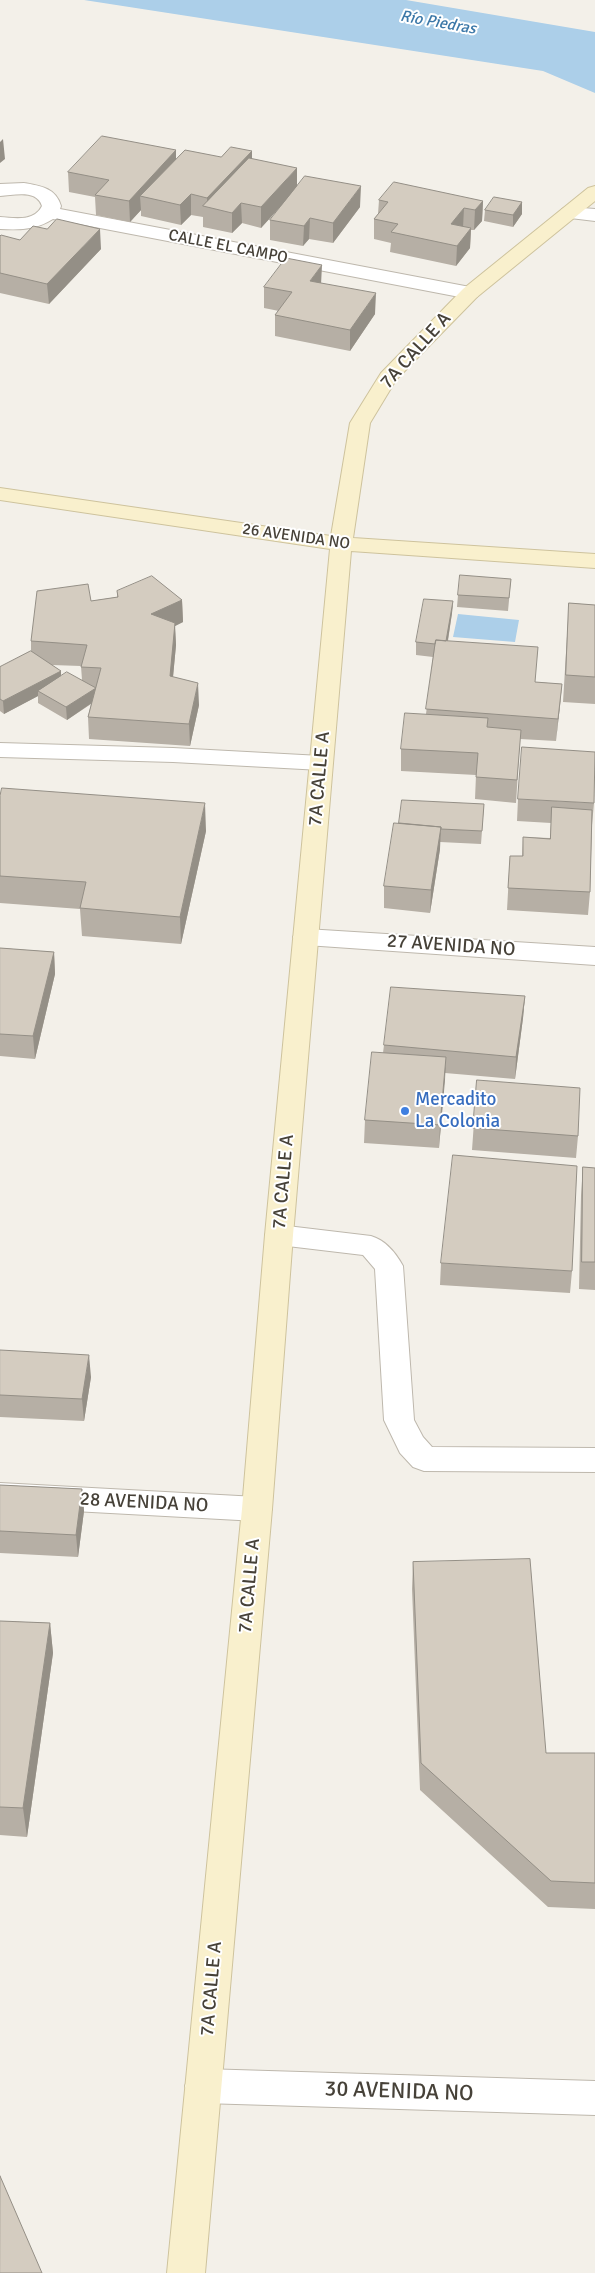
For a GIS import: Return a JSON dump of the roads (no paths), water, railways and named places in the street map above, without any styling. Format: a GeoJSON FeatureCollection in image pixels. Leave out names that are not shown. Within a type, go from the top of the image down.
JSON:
{"type":"FeatureCollection","features":[{"type":"Feature","properties":{"kind":"street"},"geometry":{"type":"LineString","coordinates":[[0,190],[22,188],[44,193],[51,198],[53,204],[49,213],[38,221],[26,224],[0,223]]}},
{"type":"Feature","properties":{"kind":"street","name":"7A CALLE A"},"geometry":{"type":"LineString","coordinates":[[186,2273],[257,1509],[279,1235],[341,544],[360,423],[388,377],[470,293],[595,192]]}},
{"type":"Feature","properties":{"kind":"street","name":"CALLE EL CAMPO"},"geometry":{"type":"LineString","coordinates":[[49,213],[470,293]]}},
{"type":"Feature","properties":{"kind":"street"},"geometry":{"type":"LineString","coordinates":[[570,213],[595,215]]}},
{"type":"Feature","properties":{"kind":"street","name":"26 AVENIDA NO"},"geometry":{"type":"LineString","coordinates":[[0,494],[341,544],[595,562]]}},
{"type":"Feature","properties":{"kind":"street"},"geometry":{"type":"LineString","coordinates":[[0,750],[173,755],[322,763]]}},
{"type":"Feature","properties":{"kind":"street","name":"27 AVENIDA NO"},"geometry":{"type":"LineString","coordinates":[[306,937],[595,956]]}},
{"type":"Feature","properties":{"kind":"street"},"geometry":{"type":"LineString","coordinates":[[279,1235],[371,1246],[389,1266],[399,1420],[411,1445],[424,1459],[595,1460]]}},
{"type":"Feature","properties":{"kind":"street","name":"28 AVENIDA NO"},"geometry":{"type":"LineString","coordinates":[[0,1495],[257,1509]]}},
{"type":"Feature","properties":{"kind":"street","name":"30 AVENIDA NO"},"geometry":{"type":"LineString","coordinates":[[203,2086],[595,2098]]}},
{"type":"Feature","properties":{"kind":"water","name":"Río Piedras"},"geometry":{"type":"Polygon","coordinates":[[[84,0],[406,0],[595,32],[595,93],[543,71],[84,0]]]}},
{"type":"Feature","properties":{"kind":"water"},"geometry":{"type":"Polygon","coordinates":[[[458,614],[519,620],[515,642],[453,637],[458,614]]]}},
{"type":"Feature","properties":{"kind":"place","name":"Mercadito La Colonia"},"geometry":{"type":"Point","coordinates":[405,1111]}}]}
